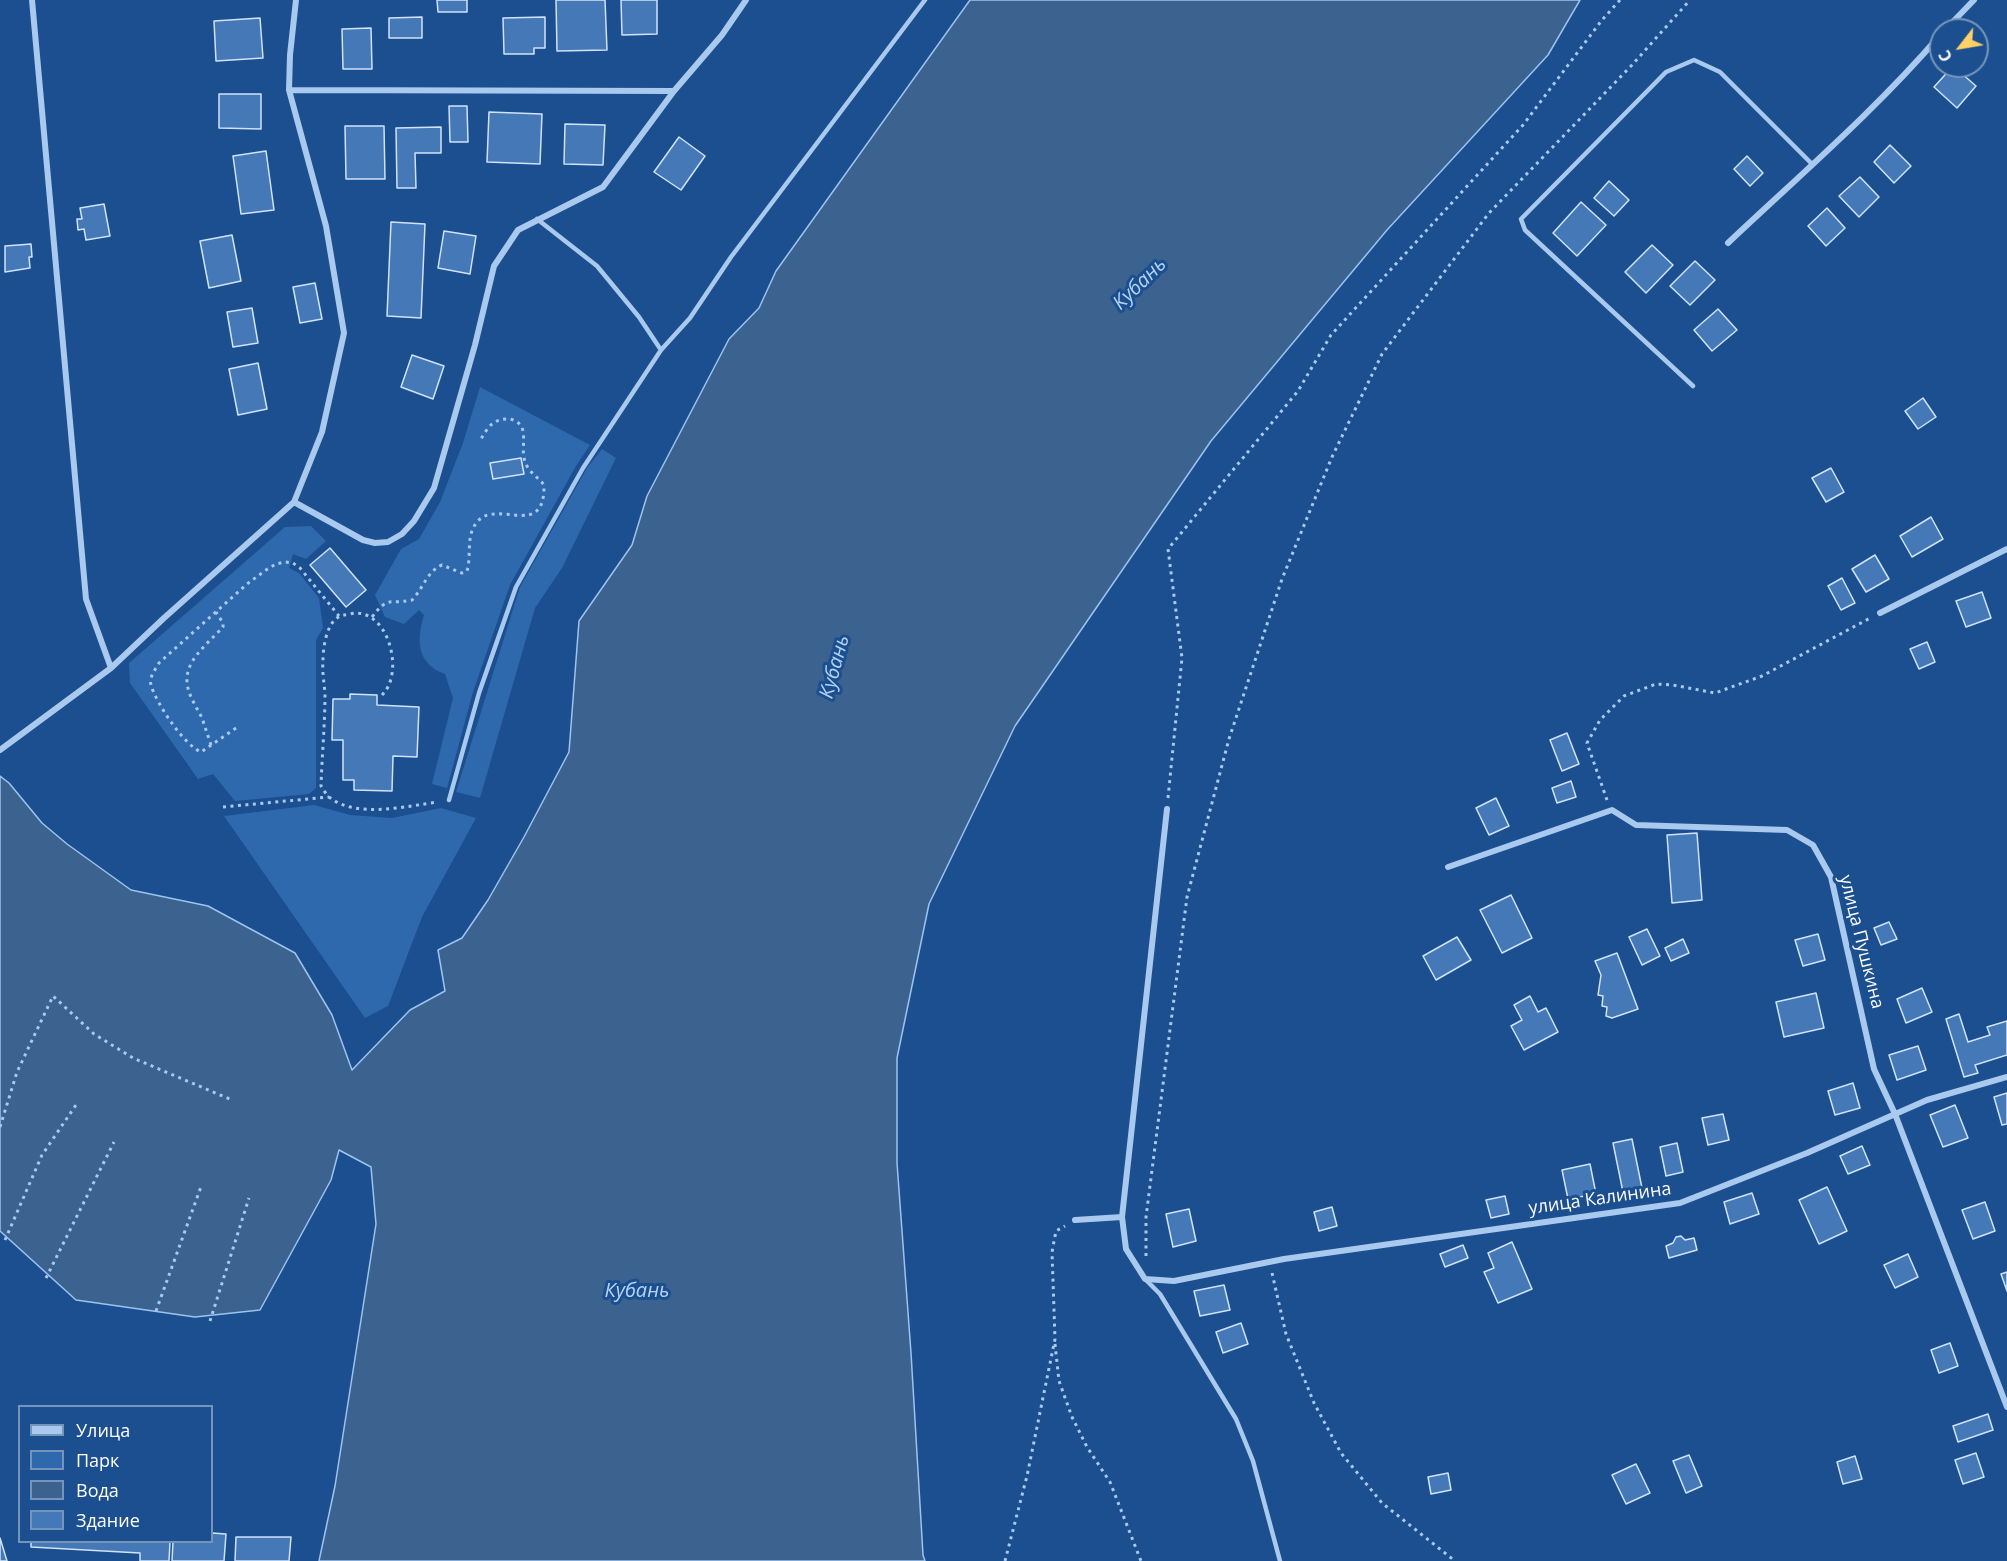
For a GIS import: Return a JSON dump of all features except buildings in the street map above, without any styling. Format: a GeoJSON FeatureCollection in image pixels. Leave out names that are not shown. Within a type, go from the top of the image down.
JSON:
{"type":"FeatureCollection","features":[{"type":"Feature","properties":{"kind":"street"},"geometry":{"type":"LineString","coordinates":[[32,0],[86,599],[111,668]]}},
{"type":"Feature","properties":{"kind":"street"},"geometry":{"type":"LineString","coordinates":[[0,750],[111,668],[294,502],[322,432],[344,333],[326,226],[289,90],[296,0]]}},
{"type":"Feature","properties":{"kind":"street"},"geometry":{"type":"LineString","coordinates":[[294,502],[363,540],[375,543],[388,542],[402,534],[414,521],[434,488],[475,345],[494,266],[518,230],[603,187],[674,91],[722,35],[746,0]]}},
{"type":"Feature","properties":{"kind":"street"},"geometry":{"type":"LineString","coordinates":[[1957,18],[1974,0]]}},
{"type":"Feature","properties":{"kind":"street"},"geometry":{"type":"LineString","coordinates":[[1728,243],[1906,73],[1929,47]]}},
{"type":"Feature","properties":{"kind":"street"},"geometry":{"type":"LineString","coordinates":[[289,90],[674,91]]}},
{"type":"Feature","properties":{"kind":"street"},"geometry":{"type":"LineString","coordinates":[[1880,613],[2007,549]]}},
{"type":"Feature","properties":{"kind":"street"},"geometry":{"type":"LineString","coordinates":[[1145,1279],[1126,1249],[1122,1217],[1167,809]]}},
{"type":"Feature","properties":{"kind":"street"},"geometry":{"type":"LineString","coordinates":[[1448,867],[1612,810]]}},
{"type":"Feature","properties":{"kind":"street","name":"улица Пушкина"},"geometry":{"type":"LineString","coordinates":[[1612,810],[1636,825],[1787,830],[1813,845],[1832,877],[1874,1069],[1895,1114],[2007,1407]]}},
{"type":"Feature","properties":{"kind":"street","name":"улица Калинина"},"geometry":{"type":"LineString","coordinates":[[1145,1279],[1174,1281],[1284,1259],[1680,1203],[1807,1153],[1927,1100],[2007,1077]]}},
{"type":"Feature","properties":{"kind":"street"},"geometry":{"type":"LineString","coordinates":[[1075,1220],[1122,1217]]}},
{"type":"Feature","properties":{"kind":"lane"},"geometry":{"type":"LineString","coordinates":[[449,800],[479,693],[516,587],[583,468],[662,350],[690,318],[731,256],[926,0]]}},
{"type":"Feature","properties":{"kind":"lane"},"geometry":{"type":"LineString","coordinates":[[1694,386],[1525,230],[1521,219],[1666,72],[1694,60],[1720,72],[1812,164]]}},
{"type":"Feature","properties":{"kind":"lane"},"geometry":{"type":"LineString","coordinates":[[537,219],[597,266],[639,316],[662,350]]}},
{"type":"Feature","properties":{"kind":"lane"},"geometry":{"type":"LineString","coordinates":[[1145,1279],[1160,1294],[1236,1419],[1253,1461],[1280,1561]]}},
{"type":"Feature","properties":{"kind":"path"},"geometry":{"type":"LineString","coordinates":[[1167,809],[1182,658],[1168,549],[1298,391],[1331,334],[1524,125],[1602,20],[1620,0]]}},
{"type":"Feature","properties":{"kind":"path"},"geometry":{"type":"LineString","coordinates":[[1145,1279],[1146,1217],[1187,897],[1229,739],[1282,579],[1332,458],[1382,354],[1489,213],[1632,65],[1690,0]]}},
{"type":"Feature","properties":{"kind":"path"},"geometry":{"type":"LineString","coordinates":[[372,617],[387,601],[412,600],[435,567],[441,565],[462,573],[467,571],[469,540],[474,526],[480,519],[488,514],[501,513],[516,517],[525,516],[537,511],[541,505],[544,486],[525,463],[524,434],[521,426],[508,418],[501,420],[491,424],[481,439]]}},
{"type":"Feature","properties":{"kind":"path"},"geometry":{"type":"LineString","coordinates":[[236,728],[201,752],[194,749],[159,702],[151,684],[151,676],[159,663],[216,612],[276,564],[293,563],[300,568],[339,616]]}},
{"type":"Feature","properties":{"kind":"path"},"geometry":{"type":"LineString","coordinates":[[211,745],[201,717],[191,699],[187,687],[187,674],[194,660],[223,627],[216,612]]}},
{"type":"Feature","properties":{"kind":"path"},"geometry":{"type":"LineString","coordinates":[[382,695],[392,683],[393,657],[383,631],[372,617],[357,612],[339,616],[330,625],[323,659],[325,694],[321,786],[329,797],[353,808],[387,809],[449,800]]}},
{"type":"Feature","properties":{"kind":"path"},"geometry":{"type":"LineString","coordinates":[[1612,810],[1587,743],[1600,720],[1624,696],[1656,684],[1715,693],[1762,676],[1880,613]]}},
{"type":"Feature","properties":{"kind":"path"},"geometry":{"type":"LineString","coordinates":[[224,807],[329,797]]}},
{"type":"Feature","properties":{"kind":"path"},"geometry":{"type":"LineString","coordinates":[[0,1126],[17,1072],[53,996],[94,1034],[133,1058],[232,1100]]}},
{"type":"Feature","properties":{"kind":"path"},"geometry":{"type":"LineString","coordinates":[[5,1240],[42,1155],[78,1102]]}},
{"type":"Feature","properties":{"kind":"path"},"geometry":{"type":"LineString","coordinates":[[46,1278],[114,1142]]}},
{"type":"Feature","properties":{"kind":"path"},"geometry":{"type":"LineString","coordinates":[[156,1311],[202,1184]]}},
{"type":"Feature","properties":{"kind":"path"},"geometry":{"type":"LineString","coordinates":[[210,1321],[249,1198]]}},
{"type":"Feature","properties":{"kind":"path"},"geometry":{"type":"LineString","coordinates":[[1075,1220],[1056,1231],[1052,1252],[1059,1381],[1072,1417],[1087,1447],[1110,1482],[1141,1561]]}},
{"type":"Feature","properties":{"kind":"path"},"geometry":{"type":"LineString","coordinates":[[1269,1262],[1286,1334],[1314,1403],[1341,1453],[1382,1503],[1455,1561]]}},
{"type":"Feature","properties":{"kind":"path"},"geometry":{"type":"LineString","coordinates":[[1005,1561],[1027,1476],[1055,1339]]}},
{"type":"Feature","properties":{"kind":"green space"},"geometry":{"type":"Polygon","coordinates":[[[480,387],[590,445],[510,585],[473,692],[447,788],[432,784],[453,698],[445,674],[429,664],[421,650],[420,634],[424,615],[419,610],[404,624],[385,617],[375,595],[401,549],[419,539],[440,502],[463,443],[480,387]]]}},
{"type":"Feature","properties":{"kind":"green space"},"geometry":{"type":"Polygon","coordinates":[[[602,449],[616,458],[562,568],[535,608],[480,798],[456,792],[520,587],[587,468],[602,449]]]}},
{"type":"Feature","properties":{"kind":"green space"},"geometry":{"type":"Polygon","coordinates":[[[311,526],[326,541],[306,559],[293,554],[289,568],[299,573],[319,598],[323,628],[316,640],[316,788],[309,794],[235,801],[213,774],[198,779],[130,683],[129,663],[285,527],[311,526]]]}},
{"type":"Feature","properties":{"kind":"green space"},"geometry":{"type":"Polygon","coordinates":[[[314,805],[350,815],[392,818],[441,808],[476,818],[422,917],[388,1006],[365,1018],[224,816],[314,805]]]}},
{"type":"Feature","properties":{"kind":"water","name":"Кубань"},"geometry":{"type":"Polygon","coordinates":[[[970,0],[1580,0],[1548,55],[1387,230],[1211,441],[1015,726],[929,904],[897,1058],[897,1163],[925,1561],[319,1561],[335,1486],[376,1224],[371,1167],[339,1150],[331,1180],[260,1310],[195,1317],[76,1300],[0,1231],[0,776],[9,783],[42,823],[131,890],[208,906],[295,953],[332,1015],[352,1070],[410,1010],[445,991],[438,950],[462,938],[488,900],[569,752],[579,621],[632,545],[647,496],[729,339],[759,308],[776,271],[970,0]]]}}]}
